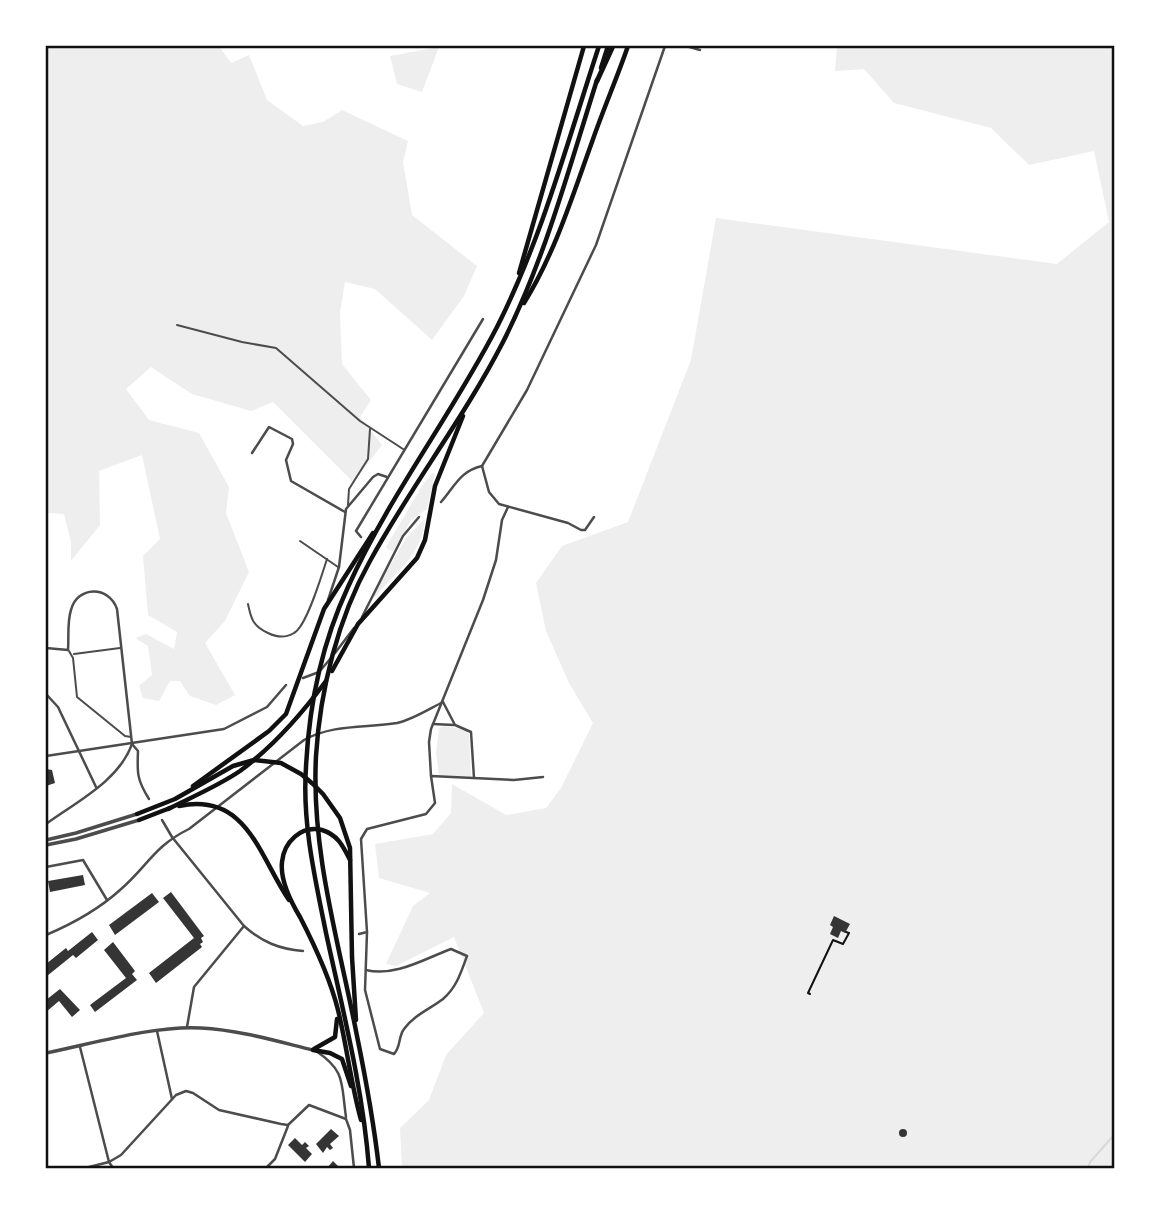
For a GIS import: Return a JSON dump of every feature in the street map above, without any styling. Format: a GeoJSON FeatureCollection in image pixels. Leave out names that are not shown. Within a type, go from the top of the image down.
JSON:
{"type":"FeatureCollection","features":[{"type":"Feature","properties":{"kind":"highway"},"geometry":{"type":"LineString","coordinates":[[511,298],[584,46]]}},
{"type":"Feature","properties":{"kind":"highway"},"geometry":{"type":"LineString","coordinates":[[369,1168],[352,1051],[311,861],[306,805],[308,737],[325,647],[362,557],[478,361],[511,298],[547,208],[599,46]]}},
{"type":"Feature","properties":{"kind":"highway"},"geometry":{"type":"LineString","coordinates":[[516,315],[610,46]]}},
{"type":"Feature","properties":{"kind":"highway"},"geometry":{"type":"LineString","coordinates":[[379,1168],[357,1035],[322,873],[318,840],[316,754],[323,700],[338,636],[369,563],[402,505],[469,403],[536,282],[572,202],[628,46]]}},
{"type":"Feature","properties":{"kind":"highway"},"geometry":{"type":"LineString","coordinates":[[168,809],[239,771],[269,747],[300,716],[325,682],[358,624],[417,558],[425,540],[435,486],[469,403]]}},
{"type":"Feature","properties":{"kind":"highway"},"geometry":{"type":"LineString","coordinates":[[175,799],[269,731],[286,713],[325,607],[405,482]]}},
{"type":"Feature","properties":{"kind":"highway"},"geometry":{"type":"LineString","coordinates":[[138,817],[244,762],[263,760],[281,763],[296,771],[323,794],[346,830],[351,860],[352,957],[357,1035]]}},
{"type":"Feature","properties":{"kind":"highway"},"geometry":{"type":"LineString","coordinates":[[138,817],[182,805],[206,804],[222,809],[242,822],[257,842],[311,940],[337,1007],[355,1099]]}},
{"type":"Feature","properties":{"kind":"highway"},"geometry":{"type":"LineString","coordinates":[[292,904],[282,862],[288,843],[297,834],[311,828],[328,832],[340,842],[351,860]]}},
{"type":"Feature","properties":{"kind":"highway"},"geometry":{"type":"LineString","coordinates":[[313,1050],[335,1037],[338,1027],[337,1007]]}},
{"type":"Feature","properties":{"kind":"highway"},"geometry":{"type":"LineString","coordinates":[[313,1050],[330,1053],[342,1059],[367,1144]]}},
{"type":"Feature","properties":{"kind":"street"},"geometry":{"type":"LineString","coordinates":[[440,502],[462,474],[482,466],[527,390],[596,245],[665,46]]}},
{"type":"Feature","properties":{"kind":"street"},"geometry":{"type":"LineString","coordinates":[[686,46],[700,50]]}},
{"type":"Feature","properties":{"kind":"street"},"geometry":{"type":"LineString","coordinates":[[360,537],[356,531],[483,319]]}},
{"type":"Feature","properties":{"kind":"street"},"geometry":{"type":"LineString","coordinates":[[252,453],[269,427],[292,439],[293,444],[286,464],[291,481],[345,512]]}},
{"type":"Feature","properties":{"kind":"street"},"geometry":{"type":"LineString","coordinates":[[482,466],[492,498],[508,507],[568,523],[583,531],[594,517]]}},
{"type":"Feature","properties":{"kind":"street"},"geometry":{"type":"LineString","coordinates":[[325,607],[339,567],[348,505],[373,477],[378,474],[387,477]]}},
{"type":"Feature","properties":{"kind":"street"},"geometry":{"type":"LineString","coordinates":[[433,722],[486,591],[496,560],[502,520],[508,507]]}},
{"type":"Feature","properties":{"kind":"street"},"geometry":{"type":"LineString","coordinates":[[303,678],[314,675],[327,665],[358,624],[392,554],[406,530],[419,517]]}},
{"type":"Feature","properties":{"kind":"street"},"geometry":{"type":"LineString","coordinates":[[46,648],[68,650],[71,610],[80,596],[87,592],[103,593],[112,599],[117,608],[132,744],[116,771],[46,824]]}},
{"type":"Feature","properties":{"kind":"street"},"geometry":{"type":"LineString","coordinates":[[46,756],[230,727],[267,707],[286,685]]}},
{"type":"Feature","properties":{"kind":"street"},"geometry":{"type":"LineString","coordinates":[[46,694],[58,707],[96,788]]}},
{"type":"Feature","properties":{"kind":"street"},"geometry":{"type":"LineString","coordinates":[[46,935],[91,912],[121,890],[157,849],[172,837],[189,830],[314,734],[332,729],[399,723],[443,702]]}},
{"type":"Feature","properties":{"kind":"street"},"geometry":{"type":"LineString","coordinates":[[443,702],[455,725]]}},
{"type":"Feature","properties":{"kind":"street"},"geometry":{"type":"LineString","coordinates":[[366,970],[380,974],[392,972],[451,949],[467,956],[453,989],[412,1020],[401,1034],[398,1050],[394,1054],[380,1049],[365,990],[367,932],[361,839],[368,829],[426,814],[435,803],[429,742],[435,714],[424,711]]}},
{"type":"Feature","properties":{"kind":"street"},"geometry":{"type":"LineString","coordinates":[[433,722],[455,725],[471,732],[474,778]]}},
{"type":"Feature","properties":{"kind":"street"},"geometry":{"type":"LineString","coordinates":[[132,744],[138,751],[138,779],[149,799]]}},
{"type":"Feature","properties":{"kind":"street"},"geometry":{"type":"LineString","coordinates":[[431,776],[514,780],[543,777]]}},
{"type":"Feature","properties":{"kind":"street"},"geometry":{"type":"LineString","coordinates":[[46,842],[76,839],[138,817]]}},
{"type":"Feature","properties":{"kind":"street"},"geometry":{"type":"LineString","coordinates":[[162,820],[172,837],[244,926],[258,938],[277,947],[303,951]]}},
{"type":"Feature","properties":{"kind":"street"},"geometry":{"type":"LineString","coordinates":[[46,867],[83,860],[107,900]]}},
{"type":"Feature","properties":{"kind":"street"},"geometry":{"type":"LineString","coordinates":[[187,1028],[194,987],[244,926]]}},
{"type":"Feature","properties":{"kind":"street"},"geometry":{"type":"LineString","coordinates":[[359,933],[367,932]]}},
{"type":"Feature","properties":{"kind":"street"},"geometry":{"type":"LineString","coordinates":[[46,1054],[157,1031],[187,1028],[242,1033],[313,1050],[333,1063],[340,1073],[354,1168]]}},
{"type":"Feature","properties":{"kind":"street"},"geometry":{"type":"LineString","coordinates":[[157,1031],[172,1099]]}},
{"type":"Feature","properties":{"kind":"street"},"geometry":{"type":"LineString","coordinates":[[80,1046],[109,1163],[113,1168]]}},
{"type":"Feature","properties":{"kind":"street"},"geometry":{"type":"LineString","coordinates":[[85,1168],[109,1163],[128,1148],[180,1093],[193,1093],[219,1110],[288,1125]]}},
{"type":"Feature","properties":{"kind":"street"},"geometry":{"type":"LineString","coordinates":[[266,1168],[275,1159],[288,1125],[309,1105],[346,1119]]}},
{"type":"Feature","properties":{"kind":"lane"},"geometry":{"type":"LineString","coordinates":[[177,325],[276,348],[307,373],[328,395],[370,428],[404,450]]}},
{"type":"Feature","properties":{"kind":"lane"},"geometry":{"type":"LineString","coordinates":[[348,505],[349,489],[368,459],[370,428]]}},
{"type":"Feature","properties":{"kind":"lane"},"geometry":{"type":"LineString","coordinates":[[300,541],[339,567]]}},
{"type":"Feature","properties":{"kind":"lane"},"geometry":{"type":"LineString","coordinates":[[248,604],[252,621],[258,628],[278,636],[293,634],[300,627],[313,600],[327,559]]}},
{"type":"Feature","properties":{"kind":"lane"},"geometry":{"type":"LineString","coordinates":[[71,654],[121,648]]}},
{"type":"Feature","properties":{"kind":"lane"},"geometry":{"type":"LineString","coordinates":[[68,650],[71,654],[77,697],[131,737]]}},
{"type":"Feature","properties":{"kind":"path"},"geometry":{"type":"LineString","coordinates":[[810,994],[808,993],[833,940],[843,944],[849,933],[846,932]]}},
{"type":"Feature","properties":{"kind":"shaded area"},"geometry":{"type":"Polygon","coordinates":[[[46,46],[219,46],[231,63],[249,55],[267,100],[303,126],[323,122],[342,110],[408,141],[403,162],[412,215],[477,266],[464,296],[432,340],[375,289],[345,282],[340,312],[342,364],[371,400],[360,417],[382,445],[353,482],[273,402],[251,411],[192,394],[151,367],[126,389],[149,420],[199,433],[229,487],[226,513],[249,572],[225,621],[205,643],[235,695],[216,705],[190,696],[180,681],[170,681],[159,701],[143,698],[139,686],[152,675],[148,646],[135,638],[146,634],[174,649],[177,632],[148,615],[143,556],[160,539],[142,455],[99,471],[100,525],[71,561],[71,542],[64,514],[46,513],[46,46]]]}},
{"type":"Feature","properties":{"kind":"shaded area"},"geometry":{"type":"Polygon","coordinates":[[[837,46],[1114,46],[1114,1168],[402,1168],[400,1128],[429,1100],[446,1055],[484,1013],[454,937],[396,966],[386,964],[413,906],[430,893],[379,878],[375,844],[433,834],[451,813],[452,784],[506,815],[546,808],[561,788],[593,723],[569,683],[546,631],[536,583],[562,546],[628,522],[691,360],[716,218],[1057,264],[1109,222],[1094,151],[1029,165],[991,128],[894,103],[864,69],[835,71],[837,46]]]}},
{"type":"Feature","properties":{"kind":"shaded area"},"geometry":{"type":"Polygon","coordinates":[[[439,47],[422,92],[397,84],[390,56],[439,47]]]}},
{"type":"Feature","properties":{"kind":"shaded area"},"geometry":{"type":"Polygon","coordinates":[[[432,473],[435,474],[427,509],[412,519],[393,551],[387,549],[422,486],[432,473]]]}},
{"type":"Feature","properties":{"kind":"shaded area"},"geometry":{"type":"Polygon","coordinates":[[[425,519],[419,543],[407,562],[375,597],[372,597],[406,538],[425,519]]]}},
{"type":"Feature","properties":{"kind":"shaded area"},"geometry":{"type":"Polygon","coordinates":[[[444,726],[466,730],[469,734],[471,777],[439,775],[436,753],[439,728],[444,726]]]}},
{"type":"Feature","properties":{"kind":"building"},"geometry":{"type":"Polygon","coordinates":[[[46,769],[52,770],[55,783],[46,786],[46,769]]]}},
{"type":"Feature","properties":{"kind":"building"},"geometry":{"type":"Polygon","coordinates":[[[83,875],[85,885],[50,892],[48,881],[83,875]]]}},
{"type":"Feature","properties":{"kind":"building"},"geometry":{"type":"Polygon","coordinates":[[[171,892],[204,936],[201,938],[202,947],[156,983],[149,973],[194,938],[163,898],[171,892]]]}},
{"type":"Feature","properties":{"kind":"building"},"geometry":{"type":"Polygon","coordinates":[[[152,893],[159,902],[115,935],[109,925],[152,893]]]}},
{"type":"Feature","properties":{"kind":"building"},"geometry":{"type":"Polygon","coordinates":[[[834,916],[850,924],[845,933],[841,931],[838,938],[830,934],[834,916]]]}},
{"type":"Feature","properties":{"kind":"building"},"geometry":{"type":"Polygon","coordinates":[[[92,932],[98,940],[76,958],[73,955],[47,976],[46,964],[92,932]]]}},
{"type":"Feature","properties":{"kind":"building"},"geometry":{"type":"Polygon","coordinates":[[[113,942],[135,971],[132,974],[137,980],[95,1012],[90,1005],[126,978],[104,950],[113,942]]]}},
{"type":"Feature","properties":{"kind":"building"},"geometry":{"type":"Polygon","coordinates":[[[60,989],[80,1010],[72,1017],[59,1001],[46,1012],[46,1000],[60,989]]]}},
{"type":"Feature","properties":{"kind":"building"},"geometry":{"type":"Polygon","coordinates":[[[331,1129],[339,1136],[330,1144],[333,1148],[330,1150],[327,1147],[323,1153],[316,1144],[331,1129]]]}},
{"type":"Feature","properties":{"kind":"building"},"geometry":{"type":"Polygon","coordinates":[[[903,1129],[907,1133],[903,1137],[899,1133],[903,1129]]]}},
{"type":"Feature","properties":{"kind":"building"},"geometry":{"type":"Polygon","coordinates":[[[295,1138],[302,1145],[305,1142],[309,1146],[306,1148],[312,1154],[305,1162],[288,1145],[295,1138]]]}},
{"type":"Feature","properties":{"kind":"building"},"geometry":{"type":"Polygon","coordinates":[[[333,1161],[340,1168],[327,1168],[333,1161]]]}},
{"type":"Feature","properties":{"kind":"waterway"},"geometry":{"type":"LineString","coordinates":[[1088,1168],[1090,1162],[1114,1135]]}}]}
